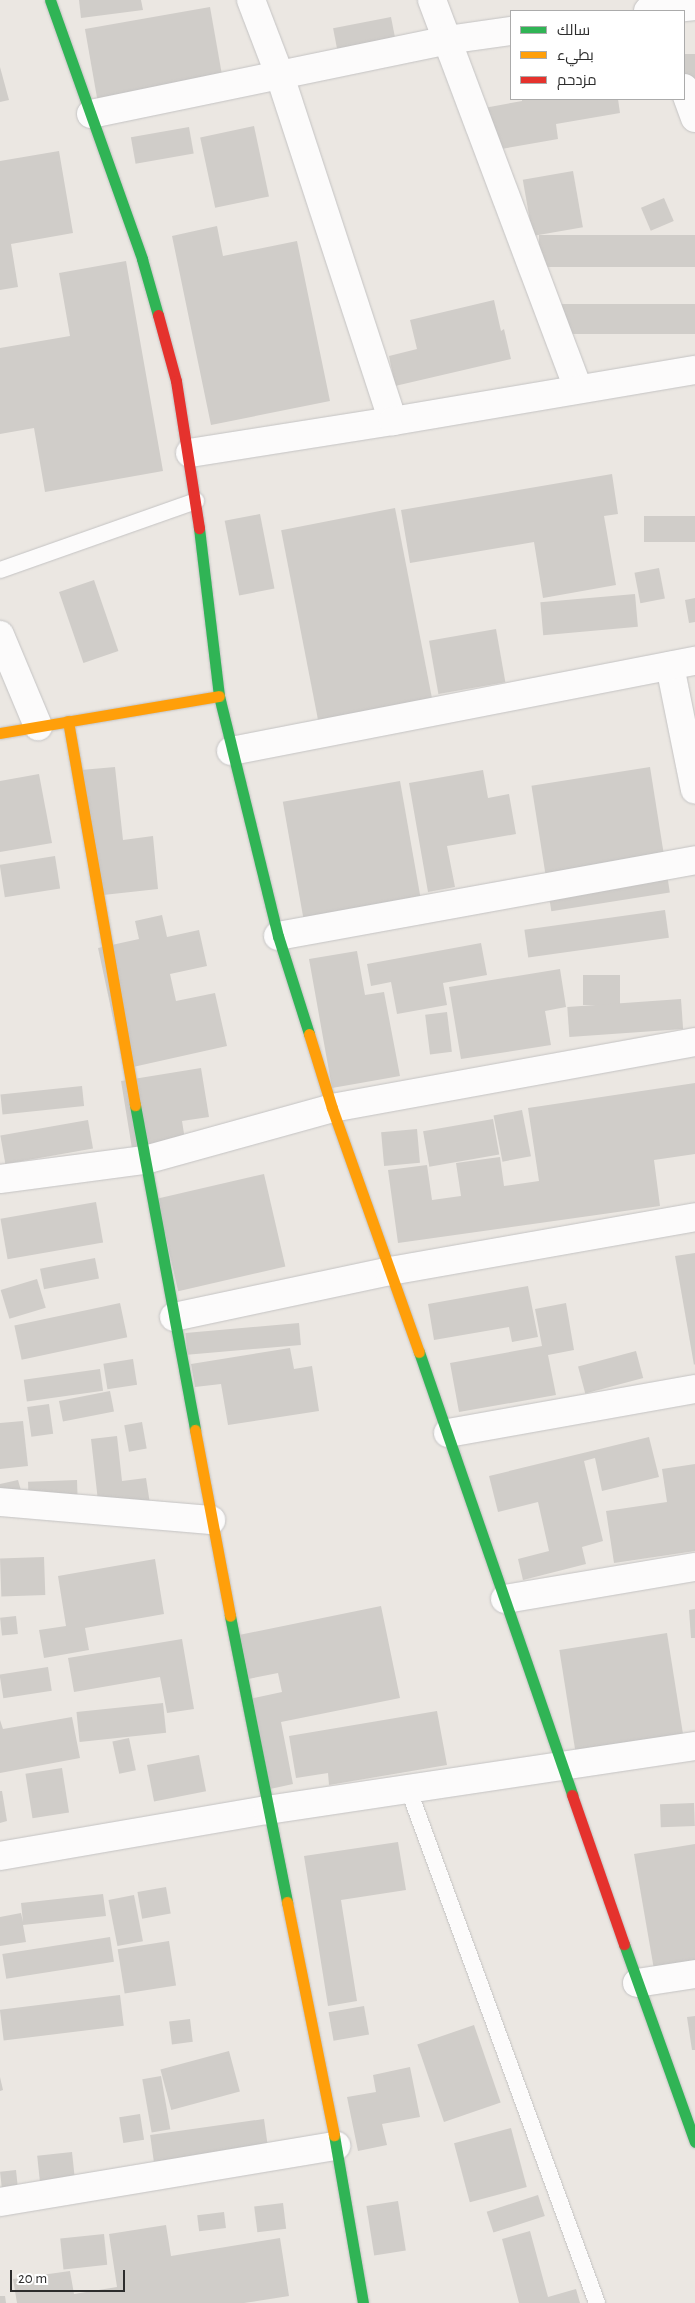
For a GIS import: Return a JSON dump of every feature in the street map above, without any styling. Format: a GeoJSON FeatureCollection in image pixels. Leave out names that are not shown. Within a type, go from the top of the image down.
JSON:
{"type":"FeatureCollection","features":[{"type":"Feature","properties":{"kind":"main road"},"geometry":{"type":"LineString","coordinates":[[50,0],[155,302],[176,381],[190,453],[219,696],[278,936],[332,1108],[448,1434],[637,1983],[695,2142]]}},
{"type":"Feature","properties":{"kind":"main road"},"geometry":{"type":"LineString","coordinates":[[0,733],[219,696]]}},
{"type":"Feature","properties":{"kind":"main road"},"geometry":{"type":"LineString","coordinates":[[68,721],[145,1160],[211,1520],[267,1810],[336,2146],[363,2303]]}},
{"type":"Feature","properties":{"kind":"street"},"geometry":{"type":"LineString","coordinates":[[251,0],[280,76],[393,422]]}},
{"type":"Feature","properties":{"kind":"street"},"geometry":{"type":"LineString","coordinates":[[432,0],[578,389]]}},
{"type":"Feature","properties":{"kind":"street"},"geometry":{"type":"LineString","coordinates":[[652,8],[695,6]]}},
{"type":"Feature","properties":{"kind":"street"},"geometry":{"type":"LineString","coordinates":[[91,114],[447,40],[510,31]]}},
{"type":"Feature","properties":{"kind":"street"},"geometry":{"type":"LineString","coordinates":[[685,91],[695,118]]}},
{"type":"Feature","properties":{"kind":"street"},"geometry":{"type":"LineString","coordinates":[[190,453],[393,422],[695,370]]}},
{"type":"Feature","properties":{"kind":"street"},"geometry":{"type":"LineString","coordinates":[[0,635],[38,726]]}},
{"type":"Feature","properties":{"kind":"street"},"geometry":{"type":"LineString","coordinates":[[231,750],[682,663],[695,790]]}},
{"type":"Feature","properties":{"kind":"street"},"geometry":{"type":"LineString","coordinates":[[278,936],[695,860]]}},
{"type":"Feature","properties":{"kind":"street"},"geometry":{"type":"LineString","coordinates":[[0,1178],[145,1160],[332,1108],[695,1042]]}},
{"type":"Feature","properties":{"kind":"street"},"geometry":{"type":"LineString","coordinates":[[174,1317],[390,1272],[695,1217]]}},
{"type":"Feature","properties":{"kind":"street"},"geometry":{"type":"LineString","coordinates":[[448,1434],[695,1389]]}},
{"type":"Feature","properties":{"kind":"street"},"geometry":{"type":"LineString","coordinates":[[0,1502],[211,1520]]}},
{"type":"Feature","properties":{"kind":"street"},"geometry":{"type":"LineString","coordinates":[[505,1600],[695,1567]]}},
{"type":"Feature","properties":{"kind":"street"},"geometry":{"type":"LineString","coordinates":[[0,1856],[267,1810],[695,1746]]}},
{"type":"Feature","properties":{"kind":"street"},"geometry":{"type":"LineString","coordinates":[[637,1983],[695,1974]]}},
{"type":"Feature","properties":{"kind":"street"},"geometry":{"type":"LineString","coordinates":[[0,2202],[336,2146]]}},
{"type":"Feature","properties":{"kind":"lane"},"geometry":{"type":"LineString","coordinates":[[0,570],[196,500]]}},
{"type":"Feature","properties":{"kind":"lane"},"geometry":{"type":"LineString","coordinates":[[408,1788],[597,2303]]}},
{"type":"Feature","properties":{"kind":"building"},"geometry":{"type":"Polygon","coordinates":[[[79,0],[141,0],[143,10],[81,18],[79,0]]]}},
{"type":"Feature","properties":{"kind":"building"},"geometry":{"type":"Polygon","coordinates":[[[210,7],[223,81],[98,103],[85,29],[210,7]]]}},
{"type":"Feature","properties":{"kind":"building"},"geometry":{"type":"Polygon","coordinates":[[[391,17],[396,42],[338,53],[333,28],[391,17]]]}},
{"type":"Feature","properties":{"kind":"building"},"geometry":{"type":"Polygon","coordinates":[[[685,54],[695,54],[695,87],[685,87],[685,54]]]}},
{"type":"Feature","properties":{"kind":"building"},"geometry":{"type":"Polygon","coordinates":[[[0,67],[9,100],[0,102],[0,67]]]}},
{"type":"Feature","properties":{"kind":"building"},"geometry":{"type":"Polygon","coordinates":[[[618,100],[620,113],[556,124],[558,139],[490,151],[484,108],[522,101],[618,100]]]}},
{"type":"Feature","properties":{"kind":"building"},"geometry":{"type":"Polygon","coordinates":[[[254,126],[269,196],[215,208],[200,137],[254,126]]]}},
{"type":"Feature","properties":{"kind":"building"},"geometry":{"type":"Polygon","coordinates":[[[189,127],[194,154],[136,164],[131,137],[189,127]]]}},
{"type":"Feature","properties":{"kind":"building"},"geometry":{"type":"Polygon","coordinates":[[[59,151],[73,233],[11,244],[18,287],[0,290],[0,161],[59,151]]]}},
{"type":"Feature","properties":{"kind":"building"},"geometry":{"type":"Polygon","coordinates":[[[573,171],[583,227],[533,236],[523,180],[573,171]]]}},
{"type":"Feature","properties":{"kind":"building"},"geometry":{"type":"Polygon","coordinates":[[[664,198],[674,221],[651,231],[641,208],[664,198]]]}},
{"type":"Feature","properties":{"kind":"building"},"geometry":{"type":"Polygon","coordinates":[[[217,226],[223,256],[297,241],[330,401],[211,425],[172,236],[217,226]]]}},
{"type":"Feature","properties":{"kind":"building"},"geometry":{"type":"Polygon","coordinates":[[[539,235],[695,235],[695,267],[539,267],[539,235]]]}},
{"type":"Feature","properties":{"kind":"building"},"geometry":{"type":"Polygon","coordinates":[[[126,261],[163,471],[45,492],[34,428],[0,434],[0,348],[70,336],[59,273],[126,261]]]}},
{"type":"Feature","properties":{"kind":"building"},"geometry":{"type":"Polygon","coordinates":[[[494,300],[501,331],[504,329],[511,359],[395,386],[389,356],[417,349],[410,320],[494,300]]]}},
{"type":"Feature","properties":{"kind":"building"},"geometry":{"type":"Polygon","coordinates":[[[557,304],[695,304],[695,334],[557,334],[557,304]]]}},
{"type":"Feature","properties":{"kind":"building"},"geometry":{"type":"Polygon","coordinates":[[[612,474],[618,514],[604,516],[616,585],[543,598],[534,542],[410,563],[401,510],[612,474]]]}},
{"type":"Feature","properties":{"kind":"building"},"geometry":{"type":"Polygon","coordinates":[[[395,508],[433,702],[319,724],[281,530],[395,508]]]}},
{"type":"Feature","properties":{"kind":"building"},"geometry":{"type":"Polygon","coordinates":[[[260,514],[275,589],[239,595],[225,521],[260,514]]]}},
{"type":"Feature","properties":{"kind":"building"},"geometry":{"type":"Polygon","coordinates":[[[644,516],[695,516],[695,542],[644,542],[644,516]]]}},
{"type":"Feature","properties":{"kind":"building"},"geometry":{"type":"Polygon","coordinates":[[[659,568],[665,598],[640,603],[634,573],[659,568]]]}},
{"type":"Feature","properties":{"kind":"building"},"geometry":{"type":"Polygon","coordinates":[[[94,580],[118,651],[83,663],[59,592],[94,580]]]}},
{"type":"Feature","properties":{"kind":"building"},"geometry":{"type":"Polygon","coordinates":[[[635,594],[638,627],[543,635],[540,602],[635,594]]]}},
{"type":"Feature","properties":{"kind":"building"},"geometry":{"type":"Polygon","coordinates":[[[695,598],[695,622],[689,623],[685,600],[695,598]]]}},
{"type":"Feature","properties":{"kind":"building"},"geometry":{"type":"Polygon","coordinates":[[[496,629],[505,682],[438,694],[429,641],[496,629]]]}},
{"type":"Feature","properties":{"kind":"building"},"geometry":{"type":"Polygon","coordinates":[[[115,767],[123,840],[153,836],[158,889],[94,896],[81,770],[115,767]]]}},
{"type":"Feature","properties":{"kind":"building"},"geometry":{"type":"Polygon","coordinates":[[[650,767],[670,892],[551,911],[531,786],[650,767]]]}},
{"type":"Feature","properties":{"kind":"building"},"geometry":{"type":"Polygon","coordinates":[[[483,770],[488,798],[509,794],[516,834],[447,846],[455,887],[428,892],[409,783],[483,770]]]}},
{"type":"Feature","properties":{"kind":"building"},"geometry":{"type":"Polygon","coordinates":[[[39,774],[52,843],[0,852],[0,781],[39,774]]]}},
{"type":"Feature","properties":{"kind":"building"},"geometry":{"type":"Polygon","coordinates":[[[400,781],[421,901],[304,922],[283,802],[400,781]]]}},
{"type":"Feature","properties":{"kind":"building"},"geometry":{"type":"Polygon","coordinates":[[[55,856],[60,889],[5,897],[0,865],[55,856]]]}},
{"type":"Feature","properties":{"kind":"building"},"geometry":{"type":"Polygon","coordinates":[[[665,910],[669,938],[528,957],[524,930],[665,910]]]}},
{"type":"Feature","properties":{"kind":"building"},"geometry":{"type":"Polygon","coordinates":[[[162,915],[167,937],[199,930],[207,966],[170,974],[176,1001],[215,993],[227,1046],[124,1069],[98,948],[139,939],[135,921],[162,915]]]}},
{"type":"Feature","properties":{"kind":"building"},"geometry":{"type":"Polygon","coordinates":[[[481,943],[487,975],[443,983],[447,1005],[397,1014],[391,982],[371,986],[367,964],[481,943]]]}},
{"type":"Feature","properties":{"kind":"building"},"geometry":{"type":"Polygon","coordinates":[[[357,951],[365,995],[384,992],[400,1076],[332,1088],[309,959],[357,951]]]}},
{"type":"Feature","properties":{"kind":"building"},"geometry":{"type":"Polygon","coordinates":[[[560,969],[566,1007],[545,1011],[551,1045],[461,1059],[449,987],[560,969]]]}},
{"type":"Feature","properties":{"kind":"building"},"geometry":{"type":"Polygon","coordinates":[[[583,975],[620,975],[620,1005],[583,1005],[583,975]]]}},
{"type":"Feature","properties":{"kind":"building"},"geometry":{"type":"Polygon","coordinates":[[[681,999],[683,1029],[569,1037],[567,1007],[681,999]]]}},
{"type":"Feature","properties":{"kind":"building"},"geometry":{"type":"Polygon","coordinates":[[[447,1012],[452,1052],[430,1054],[425,1015],[447,1012]]]}},
{"type":"Feature","properties":{"kind":"building"},"geometry":{"type":"Polygon","coordinates":[[[201,1068],[209,1117],[182,1121],[188,1159],[135,1167],[121,1081],[201,1068]]]}},
{"type":"Feature","properties":{"kind":"building"},"geometry":{"type":"Polygon","coordinates":[[[695,1083],[695,1154],[654,1160],[660,1206],[398,1243],[388,1170],[427,1165],[432,1200],[461,1196],[456,1163],[500,1157],[504,1186],[539,1181],[528,1108],[695,1083]]]}},
{"type":"Feature","properties":{"kind":"building"},"geometry":{"type":"Polygon","coordinates":[[[82,1086],[84,1106],[3,1114],[0,1095],[82,1086]]]}},
{"type":"Feature","properties":{"kind":"building"},"geometry":{"type":"Polygon","coordinates":[[[522,1110],[531,1156],[503,1162],[494,1116],[522,1110]]]}},
{"type":"Feature","properties":{"kind":"building"},"geometry":{"type":"Polygon","coordinates":[[[493,1119],[499,1154],[429,1167],[423,1131],[493,1119]]]}},
{"type":"Feature","properties":{"kind":"building"},"geometry":{"type":"Polygon","coordinates":[[[88,1120],[93,1149],[5,1164],[0,1135],[88,1120]]]}},
{"type":"Feature","properties":{"kind":"building"},"geometry":{"type":"Polygon","coordinates":[[[417,1129],[420,1163],[384,1166],[381,1132],[417,1129]]]}},
{"type":"Feature","properties":{"kind":"building"},"geometry":{"type":"Polygon","coordinates":[[[264,1174],[285,1267],[178,1291],[157,1199],[264,1174]]]}},
{"type":"Feature","properties":{"kind":"building"},"geometry":{"type":"Polygon","coordinates":[[[96,1202],[103,1242],[8,1259],[0,1219],[96,1202]]]}},
{"type":"Feature","properties":{"kind":"building"},"geometry":{"type":"Polygon","coordinates":[[[695,1253],[695,1364],[694,1365],[675,1256],[695,1253]]]}},
{"type":"Feature","properties":{"kind":"building"},"geometry":{"type":"Polygon","coordinates":[[[95,1258],[99,1279],[44,1289],[40,1269],[95,1258]]]}},
{"type":"Feature","properties":{"kind":"building"},"geometry":{"type":"Polygon","coordinates":[[[37,1279],[46,1308],[9,1319],[1,1290],[37,1279]]]}},
{"type":"Feature","properties":{"kind":"building"},"geometry":{"type":"Polygon","coordinates":[[[528,1286],[538,1337],[512,1342],[509,1327],[434,1340],[428,1304],[528,1286]]]}},
{"type":"Feature","properties":{"kind":"building"},"geometry":{"type":"Polygon","coordinates":[[[120,1303],[127,1337],[22,1360],[14,1325],[120,1303]]]}},
{"type":"Feature","properties":{"kind":"building"},"geometry":{"type":"Polygon","coordinates":[[[566,1303],[574,1350],[548,1355],[556,1395],[459,1412],[450,1363],[542,1346],[535,1309],[566,1303]]]}},
{"type":"Feature","properties":{"kind":"building"},"geometry":{"type":"Polygon","coordinates":[[[299,1323],[301,1345],[187,1355],[185,1333],[299,1323]]]}},
{"type":"Feature","properties":{"kind":"building"},"geometry":{"type":"Polygon","coordinates":[[[290,1348],[294,1369],[312,1366],[319,1411],[228,1425],[221,1384],[195,1387],[191,1364],[290,1348]]]}},
{"type":"Feature","properties":{"kind":"building"},"geometry":{"type":"Polygon","coordinates":[[[636,1351],[643,1378],[585,1394],[578,1367],[636,1351]]]}},
{"type":"Feature","properties":{"kind":"building"},"geometry":{"type":"Polygon","coordinates":[[[133,1359],[137,1385],[107,1389],[103,1364],[133,1359]]]}},
{"type":"Feature","properties":{"kind":"building"},"geometry":{"type":"Polygon","coordinates":[[[100,1369],[103,1391],[27,1402],[24,1380],[100,1369]]]}},
{"type":"Feature","properties":{"kind":"building"},"geometry":{"type":"Polygon","coordinates":[[[110,1391],[114,1412],[63,1422],[59,1401],[110,1391]]]}},
{"type":"Feature","properties":{"kind":"building"},"geometry":{"type":"Polygon","coordinates":[[[49,1404],[53,1434],[31,1437],[27,1407],[49,1404]]]}},
{"type":"Feature","properties":{"kind":"building"},"geometry":{"type":"Polygon","coordinates":[[[23,1421],[28,1466],[0,1469],[0,1423],[23,1421]]]}},
{"type":"Feature","properties":{"kind":"building"},"geometry":{"type":"Polygon","coordinates":[[[142,1422],[147,1449],[129,1452],[124,1425],[142,1422]]]}},
{"type":"Feature","properties":{"kind":"building"},"geometry":{"type":"Polygon","coordinates":[[[117,1436],[122,1481],[146,1478],[150,1504],[99,1510],[91,1439],[117,1436]]]}},
{"type":"Feature","properties":{"kind":"building"},"geometry":{"type":"Polygon","coordinates":[[[649,1437],[659,1477],[602,1491],[595,1458],[584,1461],[603,1541],[582,1547],[586,1564],[523,1580],[518,1559],[549,1551],[538,1502],[498,1512],[489,1476],[649,1437]]]}},
{"type":"Feature","properties":{"kind":"building"},"geometry":{"type":"Polygon","coordinates":[[[695,1464],[695,1551],[614,1563],[606,1511],[667,1502],[662,1469],[695,1464]]]}},
{"type":"Feature","properties":{"kind":"building"},"geometry":{"type":"Polygon","coordinates":[[[18,1480],[24,1501],[0,1507],[0,1484],[18,1480]]]}},
{"type":"Feature","properties":{"kind":"building"},"geometry":{"type":"Polygon","coordinates":[[[77,1480],[78,1504],[29,1506],[28,1482],[77,1480]]]}},
{"type":"Feature","properties":{"kind":"building"},"geometry":{"type":"Polygon","coordinates":[[[44,1557],[45,1595],[1,1597],[0,1559],[44,1557]]]}},
{"type":"Feature","properties":{"kind":"building"},"geometry":{"type":"Polygon","coordinates":[[[155,1559],[164,1614],[85,1628],[89,1650],[44,1658],[39,1630],[66,1626],[58,1576],[155,1559]]]}},
{"type":"Feature","properties":{"kind":"building"},"geometry":{"type":"Polygon","coordinates":[[[381,1606],[400,1698],[281,1722],[293,1784],[261,1791],[245,1700],[282,1692],[278,1673],[243,1680],[234,1636],[381,1606]]]}},
{"type":"Feature","properties":{"kind":"building"},"geometry":{"type":"Polygon","coordinates":[[[695,1609],[695,1638],[691,1638],[689,1610],[695,1609]]]}},
{"type":"Feature","properties":{"kind":"building"},"geometry":{"type":"Polygon","coordinates":[[[16,1616],[18,1634],[2,1636],[0,1618],[16,1616]]]}},
{"type":"Feature","properties":{"kind":"building"},"geometry":{"type":"Polygon","coordinates":[[[667,1633],[686,1753],[578,1771],[559,1650],[667,1633]]]}},
{"type":"Feature","properties":{"kind":"building"},"geometry":{"type":"Polygon","coordinates":[[[182,1639],[194,1709],[167,1713],[160,1677],[74,1692],[68,1658],[182,1639]]]}},
{"type":"Feature","properties":{"kind":"building"},"geometry":{"type":"Polygon","coordinates":[[[48,1667],[52,1691],[3,1698],[0,1675],[48,1667]]]}},
{"type":"Feature","properties":{"kind":"building"},"geometry":{"type":"Polygon","coordinates":[[[163,1703],[166,1733],[80,1742],[76,1712],[163,1703]]]}},
{"type":"Feature","properties":{"kind":"building"},"geometry":{"type":"Polygon","coordinates":[[[437,1711],[447,1765],[329,1785],[328,1773],[296,1778],[289,1736],[437,1711]]]}},
{"type":"Feature","properties":{"kind":"building"},"geometry":{"type":"Polygon","coordinates":[[[72,1717],[80,1758],[0,1773],[0,1720],[3,1729],[72,1717]]]}},
{"type":"Feature","properties":{"kind":"building"},"geometry":{"type":"Polygon","coordinates":[[[129,1738],[136,1770],[119,1774],[112,1742],[129,1738]]]}},
{"type":"Feature","properties":{"kind":"building"},"geometry":{"type":"Polygon","coordinates":[[[199,1755],[206,1791],[154,1801],[147,1765],[199,1755]]]}},
{"type":"Feature","properties":{"kind":"building"},"geometry":{"type":"Polygon","coordinates":[[[62,1768],[69,1812],[32,1818],[25,1774],[62,1768]]]}},
{"type":"Feature","properties":{"kind":"building"},"geometry":{"type":"Polygon","coordinates":[[[0,1791],[2,1791],[7,1821],[0,1823],[0,1791]]]}},
{"type":"Feature","properties":{"kind":"building"},"geometry":{"type":"Polygon","coordinates":[[[694,1803],[695,1826],[661,1827],[660,1804],[694,1803]]]}},
{"type":"Feature","properties":{"kind":"building"},"geometry":{"type":"Polygon","coordinates":[[[398,1842],[406,1890],[341,1900],[357,2001],[328,2006],[304,1856],[398,1842]]]}},
{"type":"Feature","properties":{"kind":"building"},"geometry":{"type":"Polygon","coordinates":[[[695,1844],[695,1974],[656,1981],[634,1854],[695,1844]]]}},
{"type":"Feature","properties":{"kind":"building"},"geometry":{"type":"Polygon","coordinates":[[[166,1887],[171,1914],[142,1919],[137,1892],[166,1887]]]}},
{"type":"Feature","properties":{"kind":"building"},"geometry":{"type":"Polygon","coordinates":[[[103,1894],[106,1916],[23,1925],[26,1942],[0,1946],[0,1917],[21,1913],[23,1922],[21,1903],[103,1894]]]}},
{"type":"Feature","properties":{"kind":"building"},"geometry":{"type":"Polygon","coordinates":[[[134,1895],[143,1941],[117,1946],[108,1900],[134,1895]]]}},
{"type":"Feature","properties":{"kind":"building"},"geometry":{"type":"Polygon","coordinates":[[[110,1937],[114,1962],[6,1979],[2,1954],[110,1937]]]}},
{"type":"Feature","properties":{"kind":"building"},"geometry":{"type":"Polygon","coordinates":[[[169,1941],[176,1985],[125,1994],[118,1949],[169,1941]]]}},
{"type":"Feature","properties":{"kind":"building"},"geometry":{"type":"Polygon","coordinates":[[[120,1995],[124,2026],[4,2041],[0,2010],[120,1995]]]}},
{"type":"Feature","properties":{"kind":"building"},"geometry":{"type":"Polygon","coordinates":[[[364,2006],[369,2035],[334,2041],[329,2012],[364,2006]]]}},
{"type":"Feature","properties":{"kind":"building"},"geometry":{"type":"Polygon","coordinates":[[[695,2016],[695,2050],[692,2050],[687,2017],[695,2016]]]}},
{"type":"Feature","properties":{"kind":"building"},"geometry":{"type":"Polygon","coordinates":[[[190,2019],[193,2042],[172,2044],[169,2022],[190,2019]]]}},
{"type":"Feature","properties":{"kind":"building"},"geometry":{"type":"Polygon","coordinates":[[[474,2025],[501,2103],[444,2122],[417,2045],[474,2025]]]}},
{"type":"Feature","properties":{"kind":"building"},"geometry":{"type":"Polygon","coordinates":[[[229,2051],[240,2092],[171,2110],[160,2069],[229,2051]]]}},
{"type":"Feature","properties":{"kind":"building"},"geometry":{"type":"Polygon","coordinates":[[[410,2067],[420,2117],[382,2124],[387,2145],[358,2151],[347,2097],[376,2092],[373,2075],[410,2067]]]}},
{"type":"Feature","properties":{"kind":"building"},"geometry":{"type":"Polygon","coordinates":[[[161,2076],[170,2129],[152,2132],[142,2079],[161,2076]]]}},
{"type":"Feature","properties":{"kind":"building"},"geometry":{"type":"Polygon","coordinates":[[[0,2077],[3,2090],[0,2091],[0,2077]]]}},
{"type":"Feature","properties":{"kind":"building"},"geometry":{"type":"Polygon","coordinates":[[[140,2114],[144,2140],[123,2143],[119,2117],[140,2114]]]}},
{"type":"Feature","properties":{"kind":"building"},"geometry":{"type":"Polygon","coordinates":[[[264,2119],[268,2146],[154,2162],[150,2135],[264,2119]]]}},
{"type":"Feature","properties":{"kind":"building"},"geometry":{"type":"Polygon","coordinates":[[[511,2128],[527,2187],[470,2202],[454,2143],[511,2128]]]}},
{"type":"Feature","properties":{"kind":"building"},"geometry":{"type":"Polygon","coordinates":[[[72,2152],[75,2183],[40,2186],[37,2156],[72,2152]]]}},
{"type":"Feature","properties":{"kind":"building"},"geometry":{"type":"Polygon","coordinates":[[[16,2170],[18,2189],[2,2191],[0,2172],[16,2170]]]}},
{"type":"Feature","properties":{"kind":"building"},"geometry":{"type":"Polygon","coordinates":[[[538,2195],[545,2216],[493,2233],[487,2212],[538,2195]]]}},
{"type":"Feature","properties":{"kind":"building"},"geometry":{"type":"Polygon","coordinates":[[[398,2201],[406,2250],[374,2255],[366,2206],[398,2201]]]}},
{"type":"Feature","properties":{"kind":"building"},"geometry":{"type":"Polygon","coordinates":[[[283,2203],[286,2229],[257,2232],[254,2207],[283,2203]]]}},
{"type":"Feature","properties":{"kind":"building"},"geometry":{"type":"Polygon","coordinates":[[[224,2212],[226,2228],[199,2231],[197,2215],[224,2212]]]}},
{"type":"Feature","properties":{"kind":"building"},"geometry":{"type":"Polygon","coordinates":[[[166,2225],[171,2256],[280,2238],[289,2296],[244,2303],[17,2303],[13,2279],[70,2271],[74,2294],[117,2287],[109,2234],[166,2225]]]}},
{"type":"Feature","properties":{"kind":"building"},"geometry":{"type":"Polygon","coordinates":[[[530,2231],[548,2297],[576,2289],[580,2303],[519,2303],[502,2239],[530,2231]]]}},
{"type":"Feature","properties":{"kind":"building"},"geometry":{"type":"Polygon","coordinates":[[[104,2234],[107,2265],[63,2269],[60,2239],[104,2234]]]}},
{"type":"Feature","properties":{"kind":"building"},"geometry":{"type":"Polygon","coordinates":[[[0,2296],[5,2296],[6,2303],[0,2303],[0,2296]]]}},
{"type":"Feature","properties":{"kind":"traffic: fast"},"geometry":{"type":"LineString","coordinates":[[50,0],[142,259],[158,315]]}},
{"type":"Feature","properties":{"kind":"traffic: fast"},"geometry":{"type":"LineString","coordinates":[[199,528],[219,696],[278,936],[309,1034]]}},
{"type":"Feature","properties":{"kind":"traffic: fast"},"geometry":{"type":"LineString","coordinates":[[135,1105],[195,1430]]}},
{"type":"Feature","properties":{"kind":"traffic: fast"},"geometry":{"type":"LineString","coordinates":[[419,1352],[572,1795]]}},
{"type":"Feature","properties":{"kind":"traffic: fast"},"geometry":{"type":"LineString","coordinates":[[230,1616],[287,1902]]}},
{"type":"Feature","properties":{"kind":"traffic: fast"},"geometry":{"type":"LineString","coordinates":[[624,1944],[695,2142]]}},
{"type":"Feature","properties":{"kind":"traffic: fast"},"geometry":{"type":"LineString","coordinates":[[334,2135],[363,2303]]}},
{"type":"Feature","properties":{"kind":"traffic: slow"},"geometry":{"type":"LineString","coordinates":[[0,733],[219,696]]}},
{"type":"Feature","properties":{"kind":"traffic: slow"},"geometry":{"type":"LineString","coordinates":[[68,721],[135,1105]]}},
{"type":"Feature","properties":{"kind":"traffic: slow"},"geometry":{"type":"LineString","coordinates":[[309,1034],[332,1108],[419,1352]]}},
{"type":"Feature","properties":{"kind":"traffic: slow"},"geometry":{"type":"LineString","coordinates":[[195,1430],[230,1616]]}},
{"type":"Feature","properties":{"kind":"traffic: slow"},"geometry":{"type":"LineString","coordinates":[[287,1902],[334,2135]]}},
{"type":"Feature","properties":{"kind":"traffic: jam"},"geometry":{"type":"LineString","coordinates":[[158,315],[176,381],[199,528]]}},
{"type":"Feature","properties":{"kind":"traffic: jam"},"geometry":{"type":"LineString","coordinates":[[572,1795],[624,1944]]}}]}
